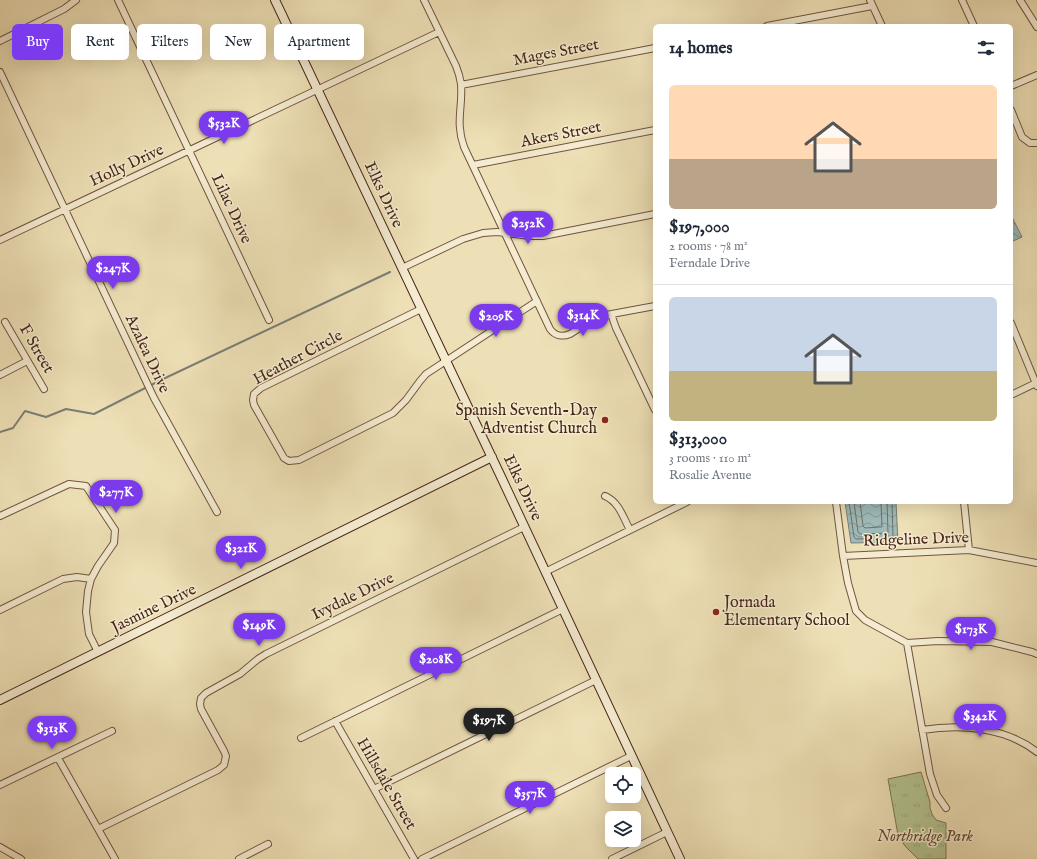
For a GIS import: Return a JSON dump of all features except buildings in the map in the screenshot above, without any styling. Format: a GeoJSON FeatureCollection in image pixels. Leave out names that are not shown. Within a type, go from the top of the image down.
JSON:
{"type":"FeatureCollection","features":[{"type":"Feature","properties":{"kind":"main road","name":"Elks Drive"},"geometry":{"type":"LineString","coordinates":[[275,0],[492,457],[680,859]]}},
{"type":"Feature","properties":{"kind":"main road","name":"Jasmine Drive"},"geometry":{"type":"LineString","coordinates":[[0,700],[492,457]]}},
{"type":"Feature","properties":{"kind":"street"},"geometry":{"type":"LineString","coordinates":[[0,41],[64,9],[76,0]]}},
{"type":"Feature","properties":{"kind":"street","name":"Lilac Drive"},"geometry":{"type":"LineString","coordinates":[[118,0],[269,320]]}},
{"type":"Feature","properties":{"kind":"street"},"geometry":{"type":"LineString","coordinates":[[424,0],[459,75],[461,85],[459,119],[464,147],[552,332],[563,336],[570,334],[594,319],[602,316],[653,306]]}},
{"type":"Feature","properties":{"kind":"street"},"geometry":{"type":"LineString","coordinates":[[962,0],[973,24]]}},
{"type":"Feature","properties":{"kind":"street"},"geometry":{"type":"LineString","coordinates":[[1020,0],[1037,28]]}},
{"type":"Feature","properties":{"kind":"street"},"geometry":{"type":"LineString","coordinates":[[776,24],[871,3],[881,24]]}},
{"type":"Feature","properties":{"kind":"street","name":"Holly Drive"},"geometry":{"type":"LineString","coordinates":[[0,240],[439,32]]}},
{"type":"Feature","properties":{"kind":"street","name":"Mages Street"},"geometry":{"type":"LineString","coordinates":[[461,85],[653,48]]}},
{"type":"Feature","properties":{"kind":"street","name":"Azalea Drive"},"geometry":{"type":"LineString","coordinates":[[0,72],[154,398],[217,512]]}},
{"type":"Feature","properties":{"kind":"street"},"geometry":{"type":"LineString","coordinates":[[1013,85],[1037,75]]}},
{"type":"Feature","properties":{"kind":"street"},"geometry":{"type":"LineString","coordinates":[[1013,115],[1022,137],[1030,143],[1037,143]]}},
{"type":"Feature","properties":{"kind":"street","name":"Akers Street"},"geometry":{"type":"LineString","coordinates":[[473,165],[653,130]]}},
{"type":"Feature","properties":{"kind":"street"},"geometry":{"type":"LineString","coordinates":[[402,268],[470,237],[483,233],[504,232],[530,236],[543,236],[653,214]]}},
{"type":"Feature","properties":{"kind":"street","name":"Heather Circle"},"geometry":{"type":"LineString","coordinates":[[421,309],[258,390],[254,394],[253,397],[255,408],[284,458],[289,462],[295,461],[393,413],[406,400],[423,377],[455,354],[536,301]]}},
{"type":"Feature","properties":{"kind":"street"},"geometry":{"type":"LineString","coordinates":[[611,314],[616,328],[653,406]]}},
{"type":"Feature","properties":{"kind":"street","name":"F Street"},"geometry":{"type":"LineString","coordinates":[[5,322],[44,389]]}},
{"type":"Feature","properties":{"kind":"street"},"geometry":{"type":"LineString","coordinates":[[1013,328],[1036,384],[1013,394]]}},
{"type":"Feature","properties":{"kind":"street"},"geometry":{"type":"LineString","coordinates":[[0,374],[27,361]]}},
{"type":"Feature","properties":{"kind":"street"},"geometry":{"type":"LineString","coordinates":[[0,516],[69,484],[86,486],[115,530],[114,543],[98,566],[91,579],[88,591],[86,612],[89,634],[98,652]]}},
{"type":"Feature","properties":{"kind":"street"},"geometry":{"type":"LineString","coordinates":[[605,496],[616,504],[630,530]]}},
{"type":"Feature","properties":{"kind":"street"},"geometry":{"type":"LineString","coordinates":[[545,572],[682,504]]}},
{"type":"Feature","properties":{"kind":"street"},"geometry":{"type":"LineString","coordinates":[[836,504],[848,583],[856,611],[865,620],[907,643],[938,641],[992,642],[1037,654]]}},
{"type":"Feature","properties":{"kind":"street"},"geometry":{"type":"LineString","coordinates":[[964,504],[969,550]]}},
{"type":"Feature","properties":{"kind":"street","name":"Ivydale Drive"},"geometry":{"type":"LineString","coordinates":[[225,762],[226,756],[224,751],[202,711],[198,700],[206,693],[240,674],[266,654],[524,527]]}},
{"type":"Feature","properties":{"kind":"street","name":"Ridgeline Drive"},"geometry":{"type":"LineString","coordinates":[[843,556],[969,550],[1037,563]]}},
{"type":"Feature","properties":{"kind":"street"},"geometry":{"type":"LineString","coordinates":[[0,610],[63,579],[77,577],[91,579]]}},
{"type":"Feature","properties":{"kind":"street"},"geometry":{"type":"LineString","coordinates":[[301,738],[563,608]]}},
{"type":"Feature","properties":{"kind":"street"},"geometry":{"type":"LineString","coordinates":[[907,643],[930,774],[937,795],[946,808]]}},
{"type":"Feature","properties":{"kind":"street"},"geometry":{"type":"LineString","coordinates":[[374,789],[596,680]]}},
{"type":"Feature","properties":{"kind":"street","name":"Hillsdale Street"},"geometry":{"type":"LineString","coordinates":[[335,721],[414,859]]}},
{"type":"Feature","properties":{"kind":"street"},"geometry":{"type":"LineString","coordinates":[[922,730],[932,728],[968,727],[996,732],[1023,742],[1037,752]]}},
{"type":"Feature","properties":{"kind":"street"},"geometry":{"type":"LineString","coordinates":[[0,785],[112,731]]}},
{"type":"Feature","properties":{"kind":"street"},"geometry":{"type":"LineString","coordinates":[[422,859],[631,756]]}},
{"type":"Feature","properties":{"kind":"street"},"geometry":{"type":"LineString","coordinates":[[58,758],[115,859]]}},
{"type":"Feature","properties":{"kind":"street"},"geometry":{"type":"LineString","coordinates":[[98,829],[218,770],[225,762],[233,764]]}},
{"type":"Feature","properties":{"kind":"street"},"geometry":{"type":"LineString","coordinates":[[612,859],[667,832]]}},
{"type":"Feature","properties":{"kind":"street"},"geometry":{"type":"LineString","coordinates":[[239,859],[268,844]]}},
{"type":"Feature","properties":{"kind":"street"},"geometry":{"type":"LineString","coordinates":[[0,847],[21,859]]}},
{"type":"Feature","properties":{"kind":"green space","name":"Northridge Park"},"geometry":{"type":"Polygon","coordinates":[[[921,772],[932,814],[936,820],[946,823],[946,859],[918,859],[905,846],[898,835],[888,779],[921,772]]]}},
{"type":"Feature","properties":{"kind":"water"},"geometry":{"type":"Polygon","coordinates":[[[1013,219],[1022,237],[1013,241],[1013,219]]]}},
{"type":"Feature","properties":{"kind":"water"},"geometry":{"type":"Polygon","coordinates":[[[845,504],[896,504],[898,542],[851,543],[845,504]]]}},
{"type":"Feature","properties":{"kind":"waterway"},"geometry":{"type":"LineString","coordinates":[[0,432],[13,428],[25,411],[46,417],[66,409],[94,414],[161,380],[390,272]]}},
{"type":"Feature","properties":{"kind":"place","name":"Spanish Seventh-Day Adventist Church"},"geometry":{"type":"Point","coordinates":[605,420]}},
{"type":"Feature","properties":{"kind":"place","name":"Jornada Elementary School"},"geometry":{"type":"Point","coordinates":[716,612]}}]}
